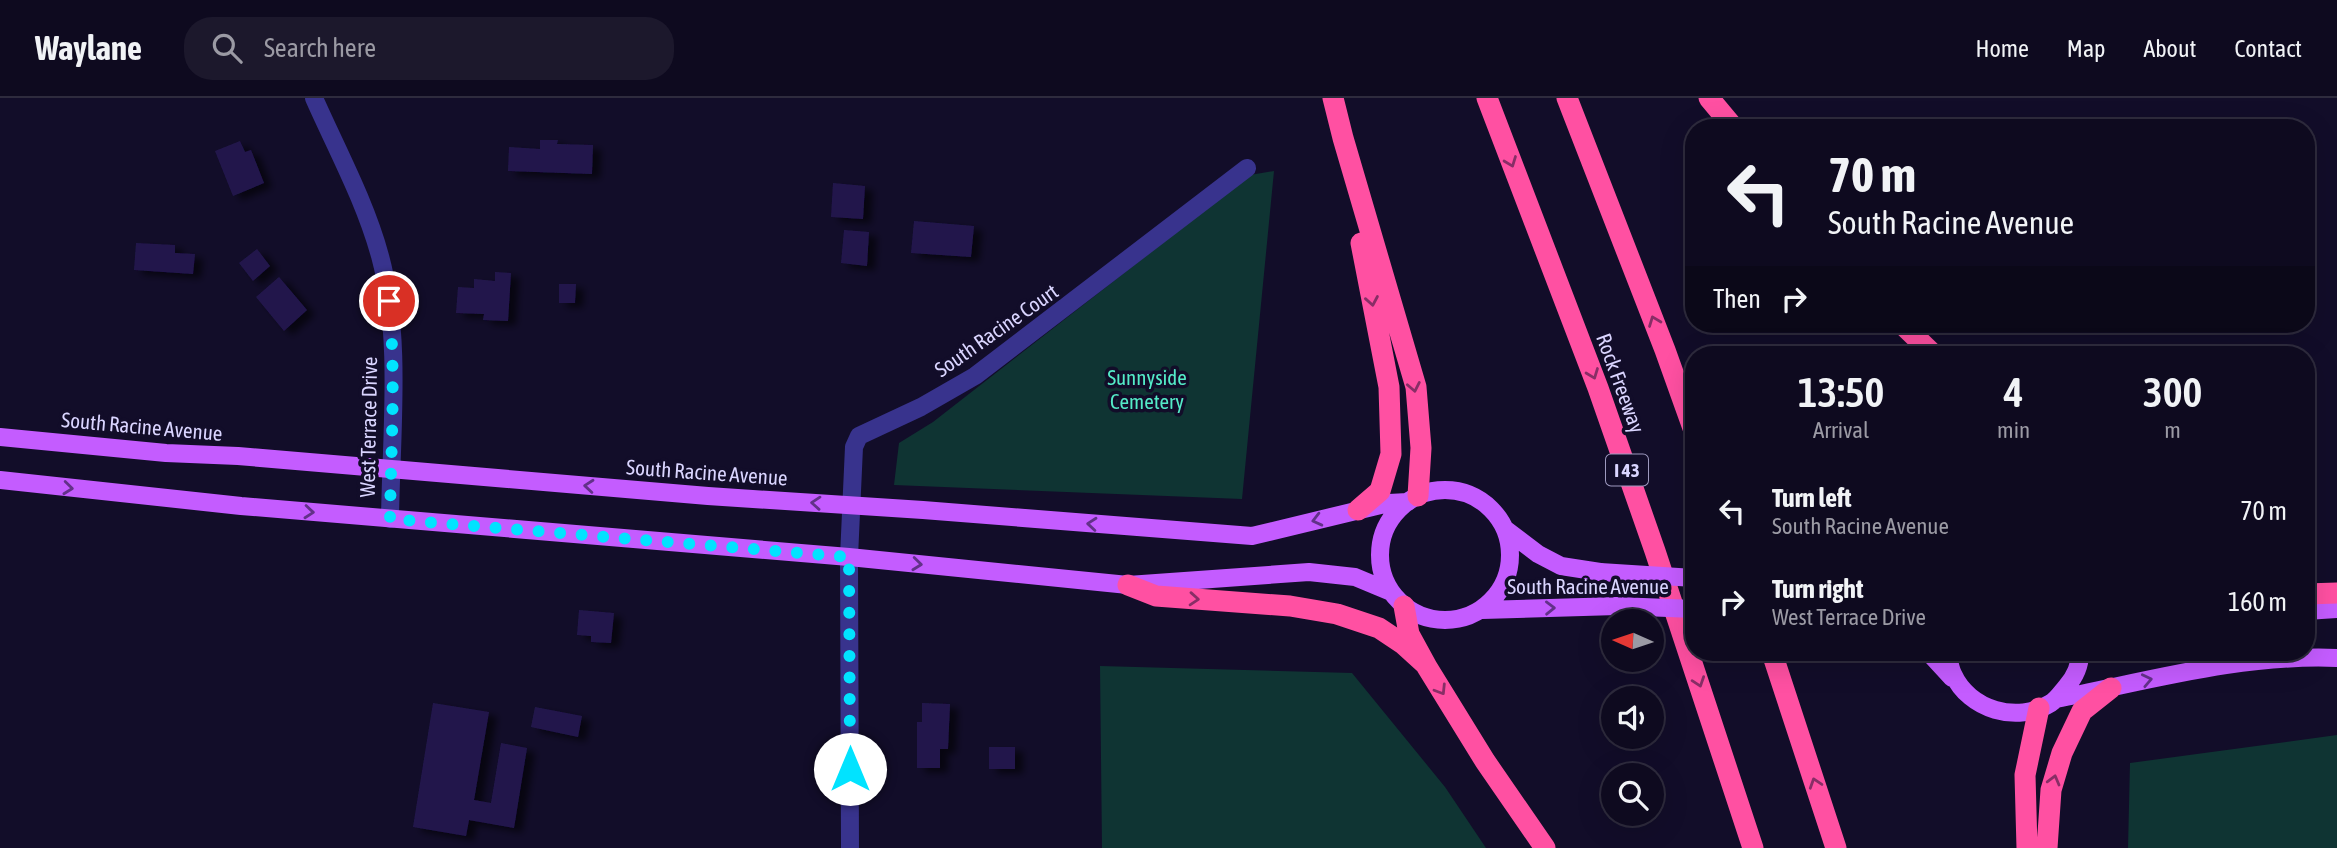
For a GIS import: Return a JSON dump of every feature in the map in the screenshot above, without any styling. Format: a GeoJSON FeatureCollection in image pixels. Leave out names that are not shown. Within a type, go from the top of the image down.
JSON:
{"type":"FeatureCollection","features":[{"type":"Feature","properties":{"kind":"highway"},"geometry":{"type":"LineString","coordinates":[[1333,98],[1416,387],[1421,448],[1413,499]]}},
{"type":"Feature","properties":{"kind":"highway","name":"Rock Freeway"},"geometry":{"type":"LineString","coordinates":[[1487,98],[1602,401],[1685,640]]}},
{"type":"Feature","properties":{"kind":"highway"},"geometry":{"type":"LineString","coordinates":[[1567,98],[1685,406]]}},
{"type":"Feature","properties":{"kind":"highway"},"geometry":{"type":"LineString","coordinates":[[1709,98],[1726,119]]}},
{"type":"Feature","properties":{"kind":"highway"},"geometry":{"type":"LineString","coordinates":[[1343,138],[1389,387],[1391,454],[1380,491],[1358,510]]}},
{"type":"Feature","properties":{"kind":"highway"},"geometry":{"type":"LineString","coordinates":[[1911,333],[1924,346]]}},
{"type":"Feature","properties":{"kind":"highway"},"geometry":{"type":"LineString","coordinates":[[1128,585],[1156,596],[1290,606],[1336,614],[1379,628],[1403,643],[1425,664]]}},
{"type":"Feature","properties":{"kind":"highway"},"geometry":{"type":"LineString","coordinates":[[2315,594],[2337,593]]}},
{"type":"Feature","properties":{"kind":"highway"},"geometry":{"type":"LineString","coordinates":[[1397,599],[1409,634],[1425,664],[1485,761],[1545,848]]}},
{"type":"Feature","properties":{"kind":"highway","name":"Rock Freeway"},"geometry":{"type":"LineString","coordinates":[[1692,661],[1753,848]]}},
{"type":"Feature","properties":{"kind":"highway"},"geometry":{"type":"LineString","coordinates":[[1775,661],[1836,848]]}},
{"type":"Feature","properties":{"kind":"highway"},"geometry":{"type":"LineString","coordinates":[[2047,848],[2051,790],[2062,753],[2082,711],[2111,688]]}},
{"type":"Feature","properties":{"kind":"highway"},"geometry":{"type":"LineString","coordinates":[[2027,848],[2025,775],[2028,750],[2048,704]]}},
{"type":"Feature","properties":{"kind":"main road","name":"South Racine Avenue"},"geometry":{"type":"LineString","coordinates":[[0,437],[166,453],[238,456],[1252,537],[1413,499]]}},
{"type":"Feature","properties":{"kind":"main road"},"geometry":{"type":"LineString","coordinates":[[0,480],[241,506],[849,557],[1128,585],[1309,572],[1355,577],[1397,599],[1422,617],[1442,621],[1463,618],[1482,610],[1498,594],[1508,573],[1511,551],[1505,529],[1494,512],[1478,499],[1459,491],[1438,490],[1413,499],[1395,513],[1386,527],[1380,560],[1383,577],[1397,599]]}},
{"type":"Feature","properties":{"kind":"main road","name":"South Racine Avenue"},"geometry":{"type":"LineString","coordinates":[[1505,529],[1538,554],[1561,566],[1600,572],[1685,577]]}},
{"type":"Feature","properties":{"kind":"main road","name":"South Racine Avenue"},"geometry":{"type":"LineString","coordinates":[[1482,610],[1617,606],[1685,609]]}},
{"type":"Feature","properties":{"kind":"main road"},"geometry":{"type":"LineString","coordinates":[[2315,610],[2337,609]]}},
{"type":"Feature","properties":{"kind":"main road"},"geometry":{"type":"LineString","coordinates":[[2315,657],[2337,658]]}},
{"type":"Feature","properties":{"kind":"main road"},"geometry":{"type":"LineString","coordinates":[[1936,661],[1981,705],[2000,712],[2020,713],[2182,672],[2260,661]]}},
{"type":"Feature","properties":{"kind":"main road"},"geometry":{"type":"LineString","coordinates":[[1949,661],[1953,674],[1966,693]]}},
{"type":"Feature","properties":{"kind":"main road"},"geometry":{"type":"LineString","coordinates":[[2048,704],[2073,680],[2080,661]]}},
{"type":"Feature","properties":{"kind":"street","name":"West Terrace Drive"},"geometry":{"type":"LineString","coordinates":[[314,98],[367,215],[381,258],[389,301],[392,330],[390,519]]}},
{"type":"Feature","properties":{"kind":"street","name":"South Racine Court"},"geometry":{"type":"LineString","coordinates":[[850,848],[849,557],[854,447],[859,436],[921,407],[975,376],[1247,168]]}},
{"type":"Feature","properties":{"kind":"green space","name":"Sunnyside Cemetery"},"geometry":{"type":"Polygon","coordinates":[[[1274,171],[1242,499],[894,485],[899,443],[933,422],[1250,175],[1274,171]]]}},
{"type":"Feature","properties":{"kind":"green space"},"geometry":{"type":"Polygon","coordinates":[[[1100,666],[1352,673],[1445,787],[1486,848],[1102,848],[1100,666]]]}},
{"type":"Feature","properties":{"kind":"green space"},"geometry":{"type":"Polygon","coordinates":[[[2337,735],[2337,848],[2128,848],[2130,763],[2337,735]]]}},
{"type":"Feature","properties":{"kind":"building"},"geometry":{"type":"Polygon","coordinates":[[[540,140],[558,140],[557,144],[593,145],[592,174],[508,171],[509,147],[540,149],[540,140]]]}},
{"type":"Feature","properties":{"kind":"building"},"geometry":{"type":"Polygon","coordinates":[[[240,141],[245,152],[251,150],[264,183],[233,196],[215,151],[240,141]]]}},
{"type":"Feature","properties":{"kind":"building"},"geometry":{"type":"Polygon","coordinates":[[[833,183],[865,186],[863,219],[831,217],[833,183]]]}},
{"type":"Feature","properties":{"kind":"building"},"geometry":{"type":"Polygon","coordinates":[[[914,221],[974,226],[971,257],[911,253],[914,221]]]}},
{"type":"Feature","properties":{"kind":"building"},"geometry":{"type":"Polygon","coordinates":[[[844,230],[869,232],[867,266],[841,263],[844,230]]]}},
{"type":"Feature","properties":{"kind":"building"},"geometry":{"type":"Polygon","coordinates":[[[136,243],[175,245],[175,253],[195,254],[193,274],[134,270],[136,243]]]}},
{"type":"Feature","properties":{"kind":"building"},"geometry":{"type":"Polygon","coordinates":[[[257,249],[270,266],[253,281],[239,263],[257,249]]]}},
{"type":"Feature","properties":{"kind":"building"},"geometry":{"type":"Polygon","coordinates":[[[495,272],[511,273],[508,321],[483,320],[484,314],[456,313],[458,287],[474,288],[474,279],[495,281],[495,272]]]}},
{"type":"Feature","properties":{"kind":"building"},"geometry":{"type":"Polygon","coordinates":[[[279,277],[307,310],[284,331],[256,297],[279,277]]]}},
{"type":"Feature","properties":{"kind":"building"},"geometry":{"type":"Polygon","coordinates":[[[559,284],[576,284],[575,303],[559,303],[559,284]]]}},
{"type":"Feature","properties":{"kind":"building"},"geometry":{"type":"Polygon","coordinates":[[[579,610],[614,613],[611,643],[591,642],[591,636],[577,635],[579,610]]]}},
{"type":"Feature","properties":{"kind":"building"},"geometry":{"type":"Polygon","coordinates":[[[433,703],[489,712],[474,800],[491,803],[501,743],[527,748],[514,828],[469,820],[466,836],[413,827],[433,703]]]}},
{"type":"Feature","properties":{"kind":"building"},"geometry":{"type":"Polygon","coordinates":[[[922,703],[950,704],[948,749],[940,749],[940,768],[917,768],[917,722],[922,722],[922,703]]]}},
{"type":"Feature","properties":{"kind":"building"},"geometry":{"type":"Polygon","coordinates":[[[535,707],[582,716],[578,737],[531,727],[535,707]]]}},
{"type":"Feature","properties":{"kind":"building"},"geometry":{"type":"Polygon","coordinates":[[[989,747],[1015,747],[1015,769],[989,769],[989,747]]]}},
{"type":"Feature","properties":{"kind":"route"},"geometry":{"type":"LineString","coordinates":[[389,301],[392,330],[390,519],[849,557],[850,769]]}}]}
